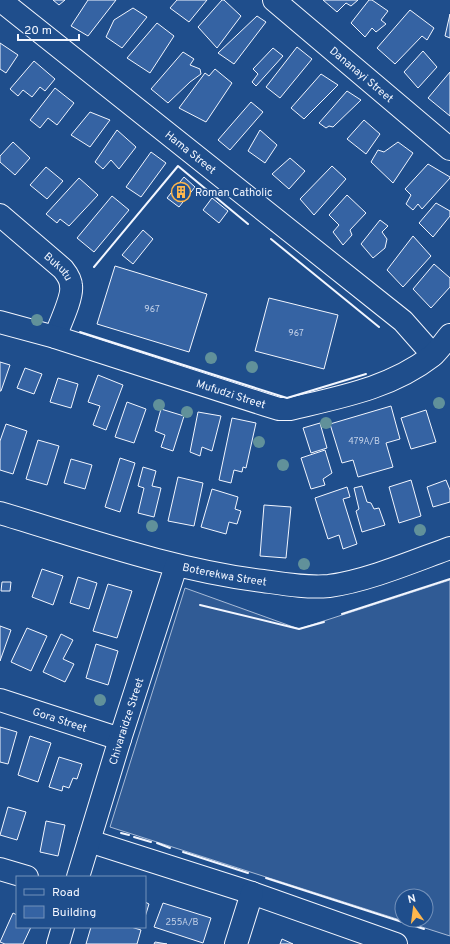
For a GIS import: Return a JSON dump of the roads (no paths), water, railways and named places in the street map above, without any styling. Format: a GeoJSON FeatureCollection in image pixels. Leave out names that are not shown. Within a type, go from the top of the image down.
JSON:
{"type":"FeatureCollection","features":[{"type":"Feature","properties":{"kind":"street","name":"Hama Street"},"geometry":{"type":"LineString","coordinates":[[0,0],[404,321],[433,355]]}},
{"type":"Feature","properties":{"kind":"street","name":"Dananayi Street"},"geometry":{"type":"LineString","coordinates":[[274,0],[450,149]]}},
{"type":"Feature","properties":{"kind":"street","name":"Bukutu"},"geometry":{"type":"LineString","coordinates":[[0,215],[63,270],[68,277],[72,286],[71,294],[55,337]]}},
{"type":"Feature","properties":{"kind":"street","name":"Mufudzi Street"},"geometry":{"type":"LineString","coordinates":[[0,322],[55,337],[279,409],[290,409],[364,391],[403,375],[433,355],[450,335]]}},
{"type":"Feature","properties":{"kind":"street","name":"Boterekwa Street"},"geometry":{"type":"LineString","coordinates":[[0,513],[176,566],[242,579],[299,586],[329,586],[378,574],[450,548]]}},
{"type":"Feature","properties":{"kind":"street","name":"Chivaraidze Street"},"geometry":{"type":"LineString","coordinates":[[78,876],[120,739],[176,566]]}},
{"type":"Feature","properties":{"kind":"street","name":"Gora Street"},"geometry":{"type":"LineString","coordinates":[[0,700],[120,739]]}},
{"type":"Feature","properties":{"kind":"street"},"geometry":{"type":"LineString","coordinates":[[89,841],[252,893],[396,944]]}},
{"type":"Feature","properties":{"kind":"street"},"geometry":{"type":"LineString","coordinates":[[0,869],[24,876]]}},
{"type":"Feature","properties":{"kind":"street"},"geometry":{"type":"LineString","coordinates":[[236,944],[252,893]]}},
{"type":"Feature","properties":{"kind":"street"},"geometry":{"type":"LineString","coordinates":[[58,944],[63,928]]}},
{"type":"Feature","properties":{"kind":"place","name":"Roman Catholic"},"geometry":{"type":"Point","coordinates":[181,192]}}]}
